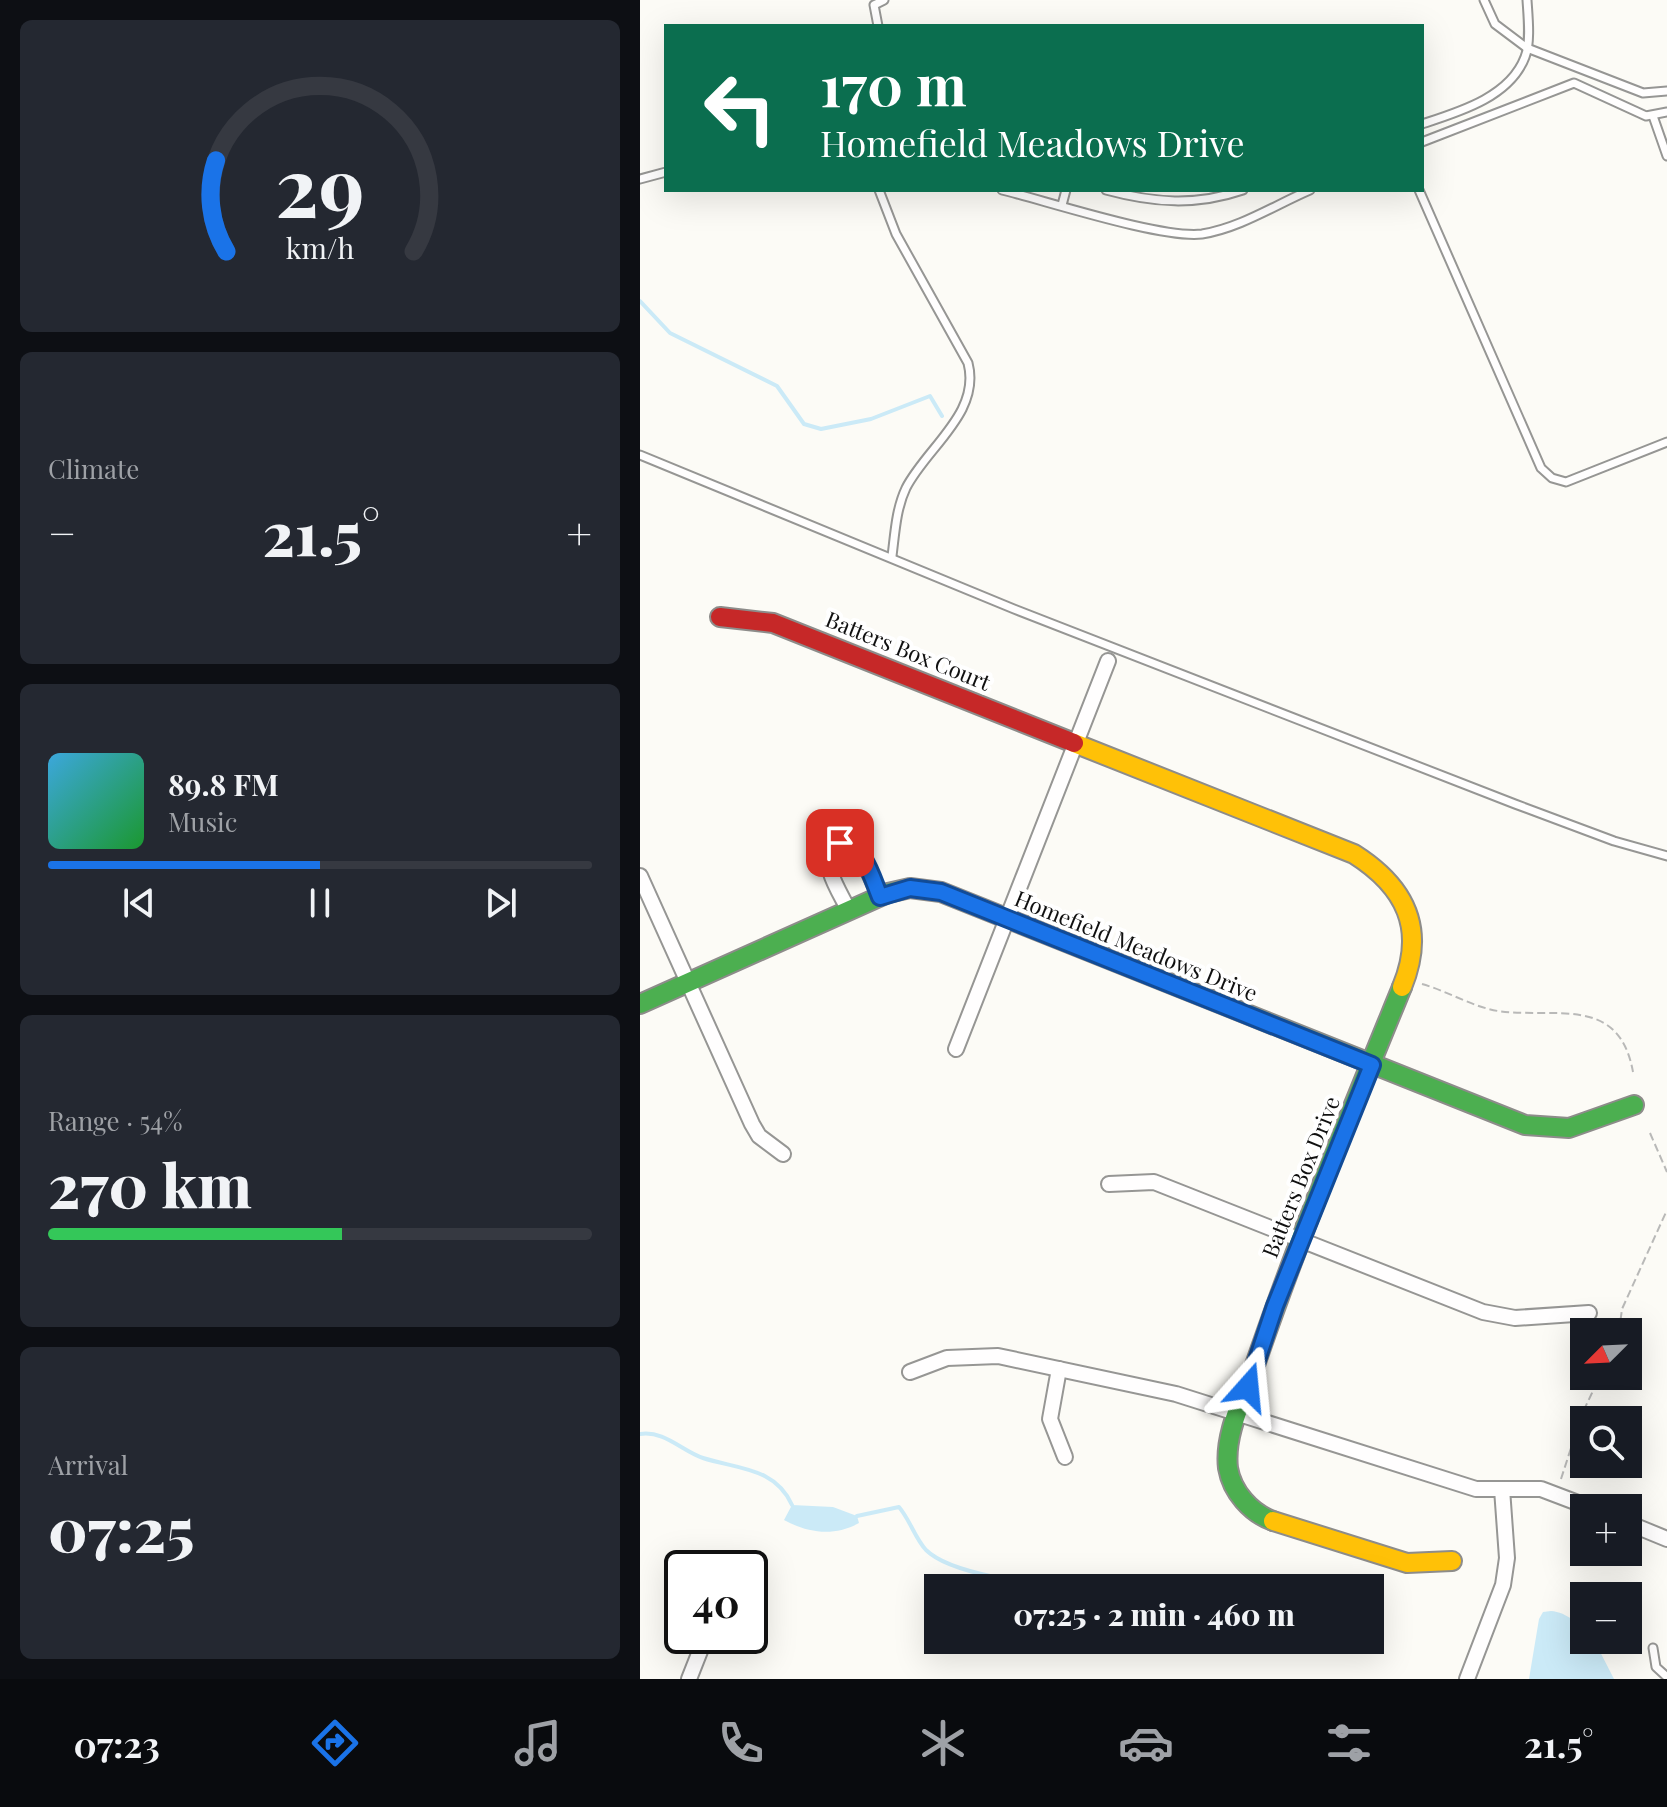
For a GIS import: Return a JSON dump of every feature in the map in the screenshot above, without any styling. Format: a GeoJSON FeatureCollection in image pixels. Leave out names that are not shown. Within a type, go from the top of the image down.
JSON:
{"type":"FeatureCollection","features":[{"type":"Feature","properties":{"kind":"street","name":"Batters Box Court"},"geometry":{"type":"LineString","coordinates":[[720,617],[773,623],[1074,744]]}},
{"type":"Feature","properties":{"kind":"street"},"geometry":{"type":"LineString","coordinates":[[956,1049],[1004,919],[1108,661]]}},
{"type":"Feature","properties":{"kind":"street","name":"Batters Box Drive"},"geometry":{"type":"LineString","coordinates":[[1074,744],[1354,854],[1375,866],[1398,890],[1412,923],[1414,948],[1405,980],[1300,1241],[1239,1414],[1228,1454],[1228,1467],[1231,1481],[1251,1511],[1269,1520],[1394,1560],[1452,1561]]}},
{"type":"Feature","properties":{"kind":"street"},"geometry":{"type":"LineString","coordinates":[[849,911],[829,865],[828,853],[833,846],[849,844],[859,851],[880,897]]}},
{"type":"Feature","properties":{"kind":"street"},"geometry":{"type":"LineString","coordinates":[[640,876],[686,984],[752,1124],[759,1136],[783,1154]]}},
{"type":"Feature","properties":{"kind":"street","name":"Homefield Meadows Drive"},"geometry":{"type":"LineString","coordinates":[[640,1004],[880,897],[910,888],[941,892],[1498,1116],[1545,1129],[1569,1128],[1634,1105]]}},
{"type":"Feature","properties":{"kind":"street"},"geometry":{"type":"LineString","coordinates":[[1109,1184],[1154,1182],[1483,1312],[1515,1318],[1589,1313]]}},
{"type":"Feature","properties":{"kind":"street"},"geometry":{"type":"LineString","coordinates":[[910,1372],[947,1358],[998,1356],[1176,1394],[1458,1485],[1541,1489],[1570,1500]]}},
{"type":"Feature","properties":{"kind":"street"},"geometry":{"type":"LineString","coordinates":[[1059,1369],[1050,1419],[1065,1457]]}},
{"type":"Feature","properties":{"kind":"street"},"geometry":{"type":"LineString","coordinates":[[1467,1679],[1503,1585],[1507,1558],[1502,1489]]}},
{"type":"Feature","properties":{"kind":"street"},"geometry":{"type":"LineString","coordinates":[[1642,1527],[1666,1535]]}},
{"type":"Feature","properties":{"kind":"street"},"geometry":{"type":"LineString","coordinates":[[689,1679],[699,1654]]}},
{"type":"Feature","properties":{"kind":"lane"},"geometry":{"type":"LineString","coordinates":[[878,24],[874,5],[884,0]]}},
{"type":"Feature","properties":{"kind":"lane"},"geometry":{"type":"LineString","coordinates":[[1484,0],[1495,24],[1527,48],[1643,93],[1667,91]]}},
{"type":"Feature","properties":{"kind":"lane"},"geometry":{"type":"LineString","coordinates":[[1424,123],[1484,99],[1509,84],[1527,55],[1527,0]]}},
{"type":"Feature","properties":{"kind":"lane"},"geometry":{"type":"LineString","coordinates":[[1424,141],[1574,83],[1646,116],[1667,112]]}},
{"type":"Feature","properties":{"kind":"lane"},"geometry":{"type":"LineString","coordinates":[[1653,116],[1667,156]]}},
{"type":"Feature","properties":{"kind":"lane"},"geometry":{"type":"LineString","coordinates":[[640,179],[664,173]]}},
{"type":"Feature","properties":{"kind":"lane"},"geometry":{"type":"LineString","coordinates":[[880,192],[896,234],[968,363],[972,378],[966,407],[906,489],[899,507],[892,556]]}},
{"type":"Feature","properties":{"kind":"lane"},"geometry":{"type":"LineString","coordinates":[[1010,192],[1198,235],[1234,225],[1306,192]]}},
{"type":"Feature","properties":{"kind":"lane"},"geometry":{"type":"LineString","coordinates":[[1062,205],[1065,192]]}},
{"type":"Feature","properties":{"kind":"lane"},"geometry":{"type":"LineString","coordinates":[[1113,192],[1143,200],[1174,202],[1216,199],[1237,192]]}},
{"type":"Feature","properties":{"kind":"lane"},"geometry":{"type":"LineString","coordinates":[[1420,192],[1541,468],[1552,478],[1566,482],[1667,442]]}},
{"type":"Feature","properties":{"kind":"lane"},"geometry":{"type":"LineString","coordinates":[[640,455],[892,556],[1014,609],[1515,804],[1614,841],[1667,856]]}},
{"type":"Feature","properties":{"kind":"lane"},"geometry":{"type":"LineString","coordinates":[[1653,1648],[1656,1667],[1667,1677]]}},
{"type":"Feature","properties":{"kind":"path"},"geometry":{"type":"LineString","coordinates":[[1405,980],[1445,990],[1496,1011],[1551,1012],[1601,1020],[1612,1025],[1633,1072]]}},
{"type":"Feature","properties":{"kind":"path"},"geometry":{"type":"LineString","coordinates":[[1650,1133],[1667,1172]]}},
{"type":"Feature","properties":{"kind":"path"},"geometry":{"type":"LineString","coordinates":[[1621,1318],[1622,1309],[1667,1210]]}},
{"type":"Feature","properties":{"kind":"path"},"geometry":{"type":"LineString","coordinates":[[1560,1482],[1582,1414],[1593,1390]]}},
{"type":"Feature","properties":{"kind":"water"},"geometry":{"type":"Polygon","coordinates":[[[792,1505],[833,1507],[857,1516],[859,1523],[831,1532],[802,1528],[784,1520],[792,1505]]]}},
{"type":"Feature","properties":{"kind":"water"},"geometry":{"type":"Polygon","coordinates":[[[1551,1611],[1570,1618],[1570,1654],[1601,1654],[1614,1679],[1529,1679],[1539,1619],[1543,1612],[1551,1611]]]}},
{"type":"Feature","properties":{"kind":"waterway"},"geometry":{"type":"LineString","coordinates":[[640,301],[670,333],[777,386],[804,424],[821,429],[871,419],[930,396],[942,416]]}},
{"type":"Feature","properties":{"kind":"waterway"},"geometry":{"type":"LineString","coordinates":[[640,1434],[657,1435],[695,1455],[765,1476],[776,1483],[792,1505]]}},
{"type":"Feature","properties":{"kind":"waterway"},"geometry":{"type":"LineString","coordinates":[[857,1516],[899,1507],[926,1550],[954,1566],[981,1574]]}},
{"type":"Feature","properties":{"kind":"traffic: fast"},"geometry":{"type":"LineString","coordinates":[[640,1004],[888,893],[910,888],[941,892],[1525,1125],[1569,1128],[1634,1105]]}},
{"type":"Feature","properties":{"kind":"traffic: fast"},"geometry":{"type":"LineString","coordinates":[[1273,1521],[1250,1507],[1238,1493],[1228,1468],[1229,1442],[1306,1224],[1402,987]]}},
{"type":"Feature","properties":{"kind":"traffic: slow"},"geometry":{"type":"LineString","coordinates":[[1074,743],[1354,854],[1372,867],[1398,895],[1411,928],[1409,966],[1402,987]]}},
{"type":"Feature","properties":{"kind":"traffic: slow"},"geometry":{"type":"LineString","coordinates":[[1273,1521],[1407,1563],[1452,1561]]}},
{"type":"Feature","properties":{"kind":"traffic: jam"},"geometry":{"type":"LineString","coordinates":[[720,617],[773,623],[1074,743]]}},
{"type":"Feature","properties":{"kind":"route"},"geometry":{"type":"LineString","coordinates":[[840,843],[849,844],[859,851],[880,897],[910,888],[941,892],[1372,1065],[1275,1306],[1248,1387]]}}]}
